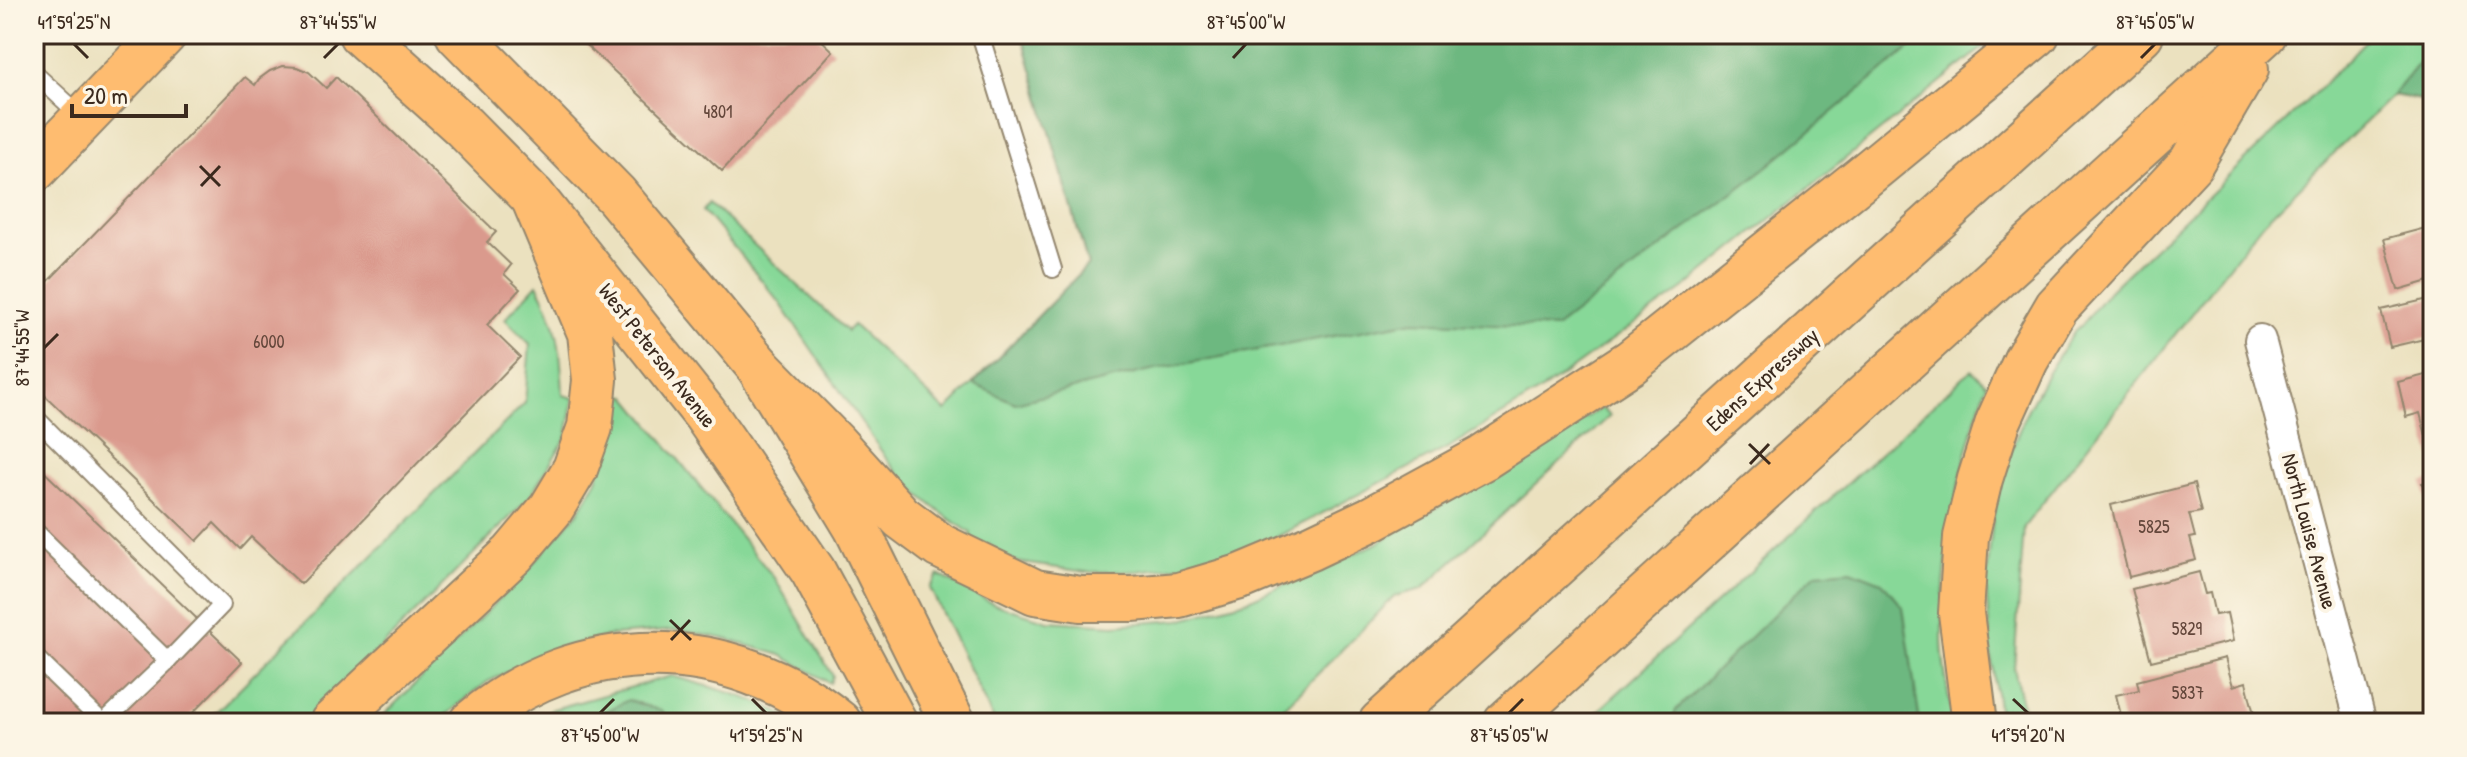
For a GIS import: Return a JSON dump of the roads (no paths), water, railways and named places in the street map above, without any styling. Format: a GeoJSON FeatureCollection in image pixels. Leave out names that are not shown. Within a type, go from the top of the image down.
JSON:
{"type":"FeatureCollection","features":[{"type":"Feature","properties":{"kind":"main road"},"geometry":{"type":"LineString","coordinates":[[34,170],[164,34]]}},
{"type":"Feature","properties":{"kind":"main road","name":"West Peterson Avenue"},"geometry":{"type":"LineString","coordinates":[[361,34],[463,126],[533,197],[705,414],[804,558],[895,723]]}},
{"type":"Feature","properties":{"kind":"main road"},"geometry":{"type":"LineString","coordinates":[[458,34],[616,195],[759,367],[901,517],[950,552],[1035,592],[1081,599],[1179,595],[1243,576],[1371,519],[1483,458],[1631,362],[2037,34]]}},
{"type":"Feature","properties":{"kind":"main road","name":"Edens Expressway"},"geometry":{"type":"LineString","coordinates":[[1381,723],[2141,34]]}},
{"type":"Feature","properties":{"kind":"main road"},"geometry":{"type":"LineString","coordinates":[[1506,723],[2265,34]]}},
{"type":"Feature","properties":{"kind":"main road"},"geometry":{"type":"LineString","coordinates":[[1975,723],[1961,613],[1966,537],[1998,422],[2026,360],[2057,307],[2191,163],[2265,34]]}},
{"type":"Feature","properties":{"kind":"main road"},"geometry":{"type":"LineString","coordinates":[[332,723],[513,554],[551,509],[575,469],[590,427],[595,380],[590,333],[533,197]]}},
{"type":"Feature","properties":{"kind":"main road"},"geometry":{"type":"LineString","coordinates":[[759,367],[856,527],[953,723]]}},
{"type":"Feature","properties":{"kind":"main road"},"geometry":{"type":"LineString","coordinates":[[471,723],[492,705],[544,676],[589,661],[637,655],[690,656],[736,666],[783,685],[839,723]]}},
{"type":"Feature","properties":{"kind":"street","name":"North Louise Avenue"},"geometry":{"type":"LineString","coordinates":[[2260,340],[2361,723]]}},
{"type":"Feature","properties":{"kind":"lane"},"geometry":{"type":"LineString","coordinates":[[980,34],[1053,269]]}},
{"type":"Feature","properties":{"kind":"lane"},"geometry":{"type":"LineString","coordinates":[[34,73],[83,118]]}},
{"type":"Feature","properties":{"kind":"lane"},"geometry":{"type":"LineString","coordinates":[[34,416],[222,605],[103,723],[34,656]]}},
{"type":"Feature","properties":{"kind":"lane"},"geometry":{"type":"LineString","coordinates":[[34,530],[168,661]]}}]}
